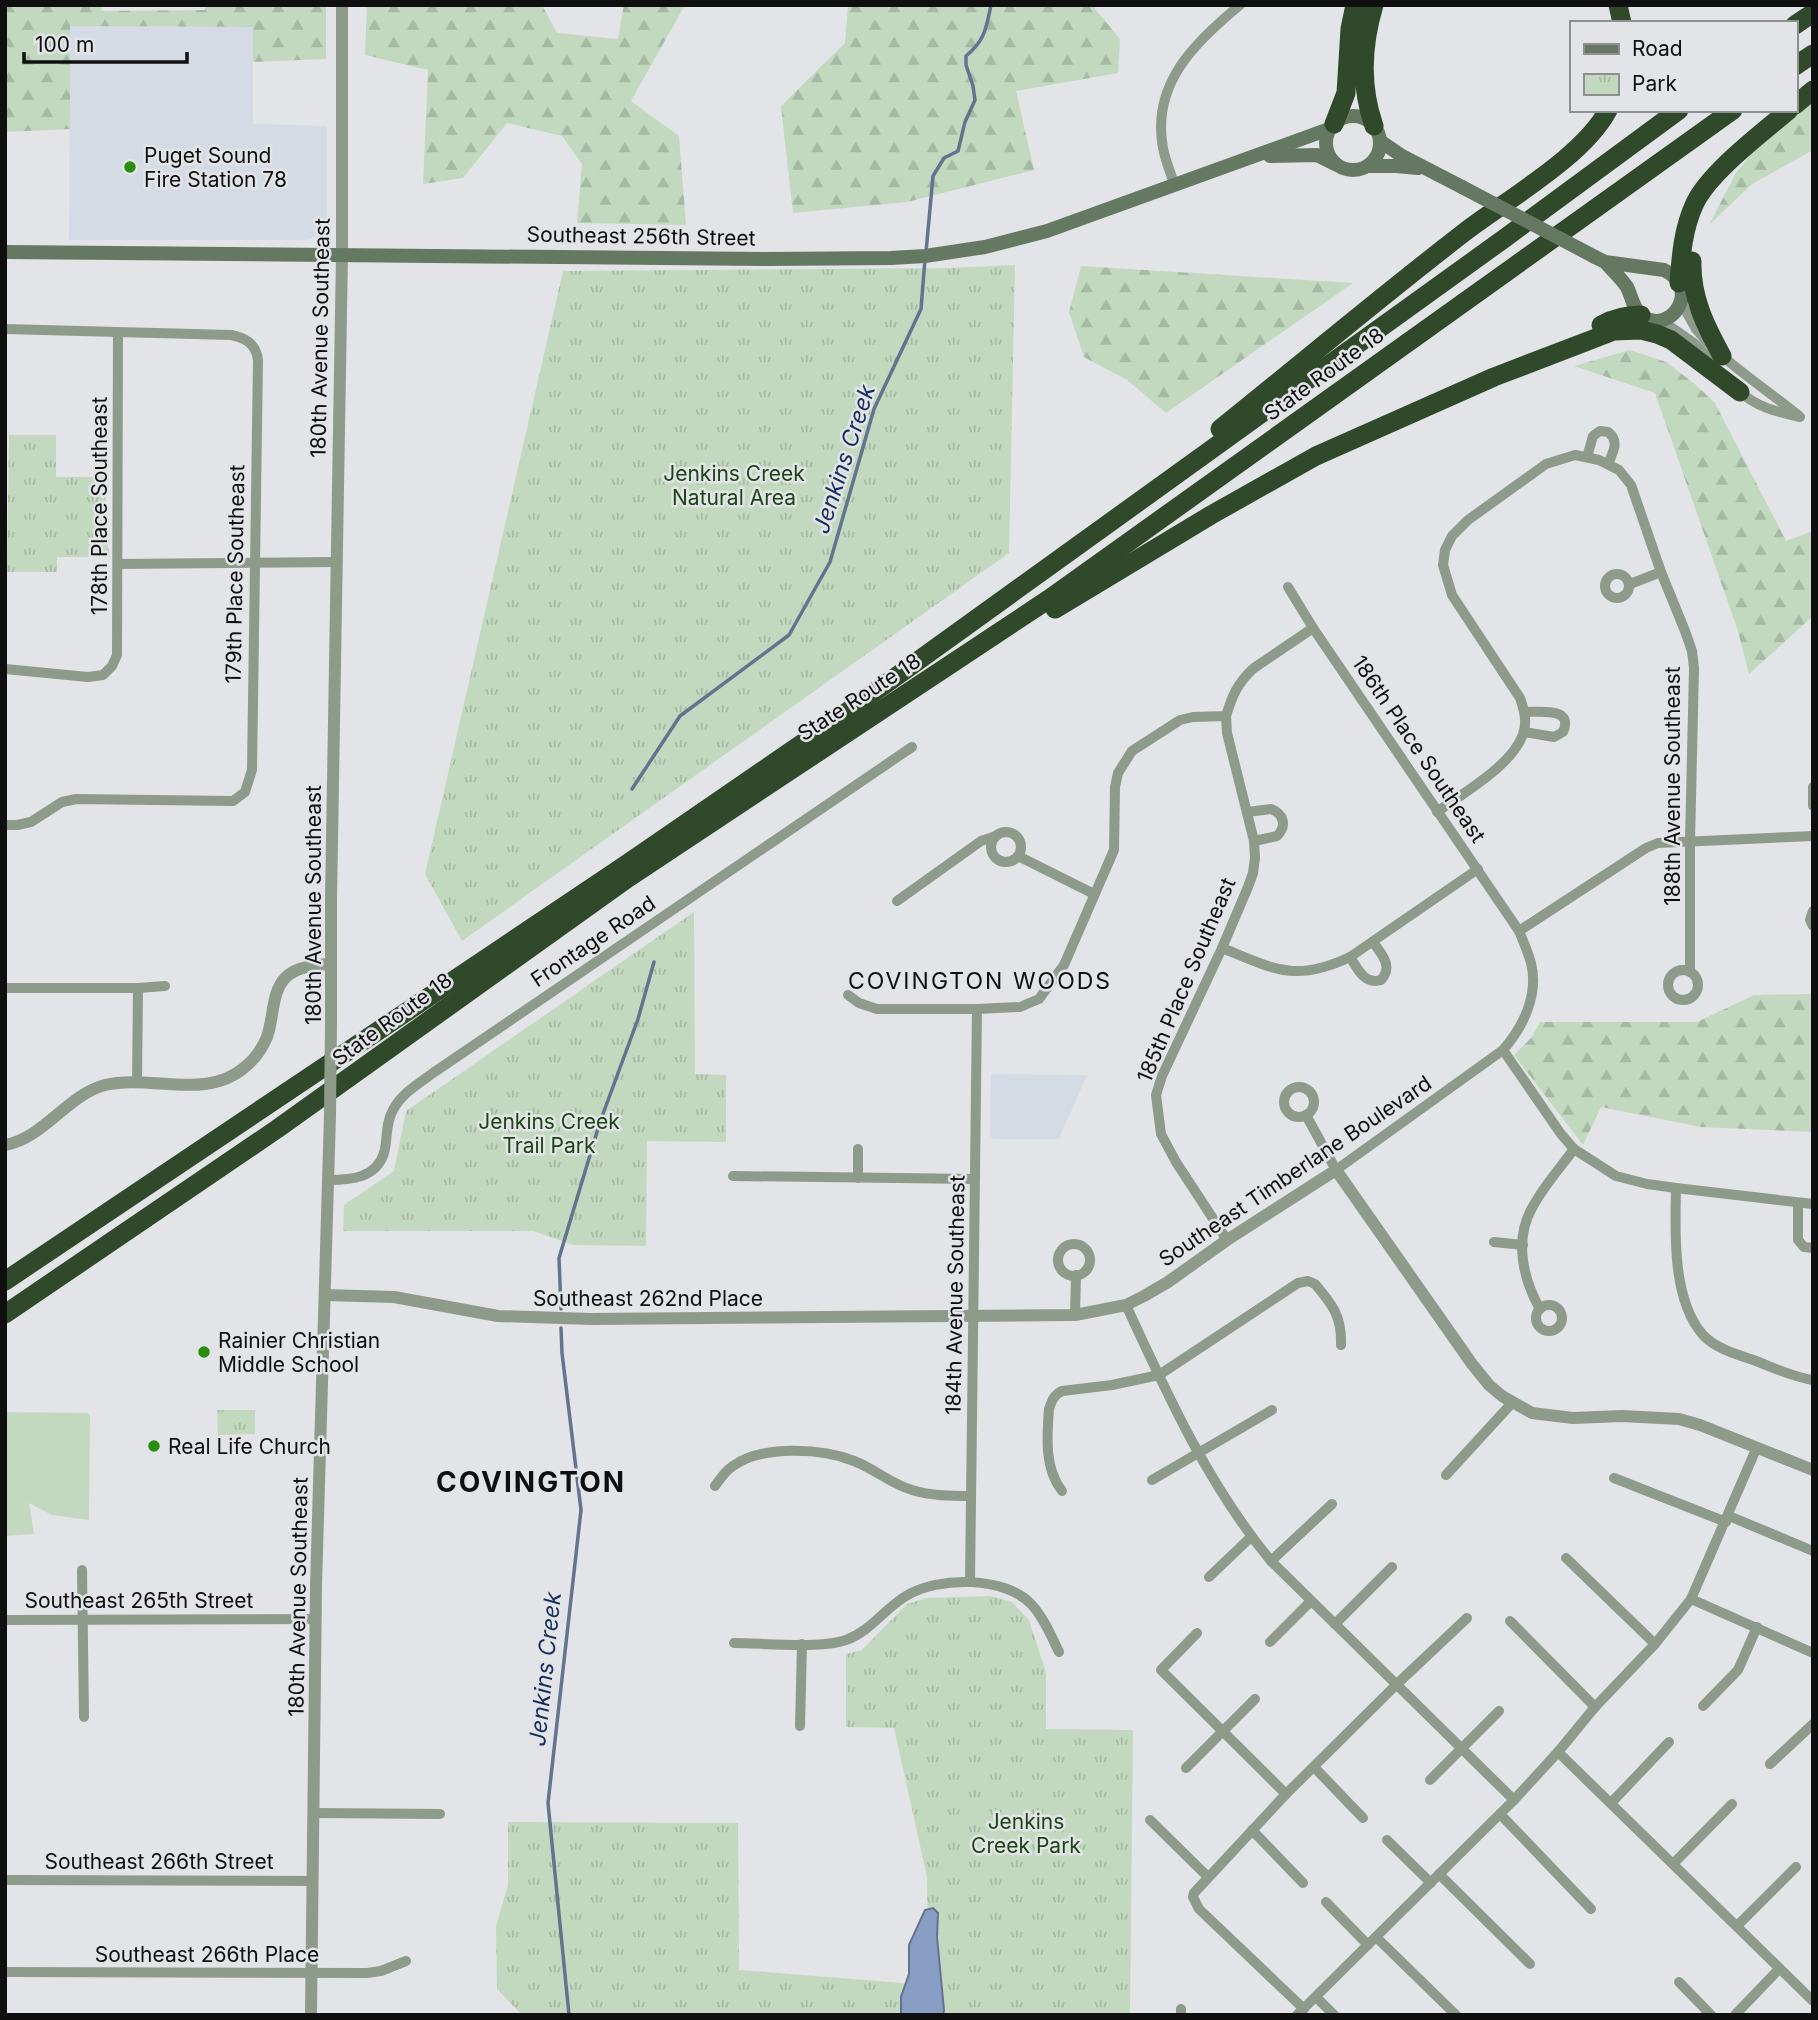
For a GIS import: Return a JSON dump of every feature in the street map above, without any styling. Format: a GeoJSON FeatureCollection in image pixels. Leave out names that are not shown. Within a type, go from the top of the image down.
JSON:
{"type":"FeatureCollection","features":[{"type":"Feature","properties":{"kind":"highway"},"geometry":{"type":"LineString","coordinates":[[1331,127],[1346,93],[1350,29],[1355,5]]}},
{"type":"Feature","properties":{"kind":"highway"},"geometry":{"type":"LineString","coordinates":[[1374,5],[1364,60],[1365,95],[1377,133]]}},
{"type":"Feature","properties":{"kind":"highway"},"geometry":{"type":"LineString","coordinates":[[1797,24],[1813,13]]}},
{"type":"Feature","properties":{"kind":"highway"},"geometry":{"type":"LineString","coordinates":[[1797,65],[1813,54]]}},
{"type":"Feature","properties":{"kind":"highway"},"geometry":{"type":"LineString","coordinates":[[1797,103],[1813,90]]}},
{"type":"Feature","properties":{"kind":"highway"},"geometry":{"type":"LineString","coordinates":[[1037,575],[1441,251],[1575,150],[1599,125],[1607,112]]}},
{"type":"Feature","properties":{"kind":"highway","name":"State Route 18"},"geometry":{"type":"LineString","coordinates":[[674,840],[837,719],[1676,112]]}},
{"type":"Feature","properties":{"kind":"highway","name":"State Route 18"},"geometry":{"type":"LineString","coordinates":[[5,1281],[674,840],[846,733],[1049,599],[1730,112]]}},
{"type":"Feature","properties":{"kind":"highway"},"geometry":{"type":"LineString","coordinates":[[1679,283],[1684,236],[1696,202],[1731,160],[1787,112]]}},
{"type":"Feature","properties":{"kind":"highway"},"geometry":{"type":"LineString","coordinates":[[1722,356],[1697,305],[1692,281],[1692,259],[1703,211],[1731,160]]}},
{"type":"Feature","properties":{"kind":"highway"},"geometry":{"type":"LineString","coordinates":[[1494,377],[1555,343],[1616,318],[1641,315]]}},
{"type":"Feature","properties":{"kind":"highway"},"geometry":{"type":"LineString","coordinates":[[846,733],[1211,514],[1316,456],[1494,377],[1614,331],[1641,330],[1674,342],[1740,392]]}},
{"type":"Feature","properties":{"kind":"highway","name":"State Route 18"},"geometry":{"type":"LineString","coordinates":[[5,1314],[277,1129],[626,872]]}},
{"type":"Feature","properties":{"kind":"main road"},"geometry":{"type":"LineString","coordinates":[[1430,170],[1396,166],[1368,166],[1351,170],[1335,164],[1326,148],[1326,138],[1331,127],[1341,118],[1350,116],[1367,120],[1377,133],[1430,170],[1600,260],[1627,287],[1634,307],[1641,315],[1661,320],[1674,313],[1682,304],[1679,283],[1664,270],[1600,260]]}},
{"type":"Feature","properties":{"kind":"main road","name":"Southeast 256th Street"},"geometry":{"type":"LineString","coordinates":[[5,252],[741,259],[925,256],[985,247],[1047,231],[1261,155],[1331,127]]}},
{"type":"Feature","properties":{"kind":"main road"},"geometry":{"type":"LineString","coordinates":[[1368,166],[1377,155],[1377,133]]}},
{"type":"Feature","properties":{"kind":"main road","name":"Southeast 256th Street"},"geometry":{"type":"LineString","coordinates":[[1261,155],[1317,155],[1335,164]]}},
{"type":"Feature","properties":{"kind":"street","name":"180th Avenue Southeast"},"geometry":{"type":"LineString","coordinates":[[311,2015],[316,1619],[329,1180],[342,254],[342,5]]}},
{"type":"Feature","properties":{"kind":"street"},"geometry":{"type":"LineString","coordinates":[[1174,184],[1161,138],[1163,105],[1170,82],[1200,40],[1240,5]]}},
{"type":"Feature","properties":{"kind":"street"},"geometry":{"type":"LineString","coordinates":[[1661,320],[1694,343],[1740,392],[1769,410],[1800,417],[1722,356],[1696,329],[1682,304]]}},
{"type":"Feature","properties":{"kind":"street"},"geometry":{"type":"LineString","coordinates":[[5,329],[118,332]]}},
{"type":"Feature","properties":{"kind":"street","name":"179th Place Southeast"},"geometry":{"type":"LineString","coordinates":[[5,825],[31,822],[55,806],[76,799],[233,801],[244,792],[252,770],[258,360],[255,348],[250,342],[232,335],[118,332]]}},
{"type":"Feature","properties":{"kind":"street","name":"178th Place Southeast"},"geometry":{"type":"LineString","coordinates":[[5,668],[88,677],[103,676],[112,666],[117,654],[118,332]]}},
{"type":"Feature","properties":{"kind":"street"},"geometry":{"type":"LineString","coordinates":[[1437,811],[1504,763],[1516,748],[1525,729],[1525,712],[1520,698],[1451,595],[1443,565],[1445,550],[1452,536],[1468,520],[1546,464],[1574,456],[1603,462],[1615,442],[1612,435],[1600,431],[1593,436],[1587,457]]}},
{"type":"Feature","properties":{"kind":"street","name":"188th Avenue Southeast"},"geometry":{"type":"LineString","coordinates":[[1603,462],[1619,470],[1631,485],[1692,651],[1694,668],[1690,972]]}},
{"type":"Feature","properties":{"kind":"street"},"geometry":{"type":"LineString","coordinates":[[118,564],[336,562]]}},
{"type":"Feature","properties":{"kind":"street"},"geometry":{"type":"LineString","coordinates":[[1630,584],[1661,572]]}},
{"type":"Feature","properties":{"kind":"street","name":"186th Place Southeast"},"geometry":{"type":"LineString","coordinates":[[1288,587],[1313,628],[1520,931]]}},
{"type":"Feature","properties":{"kind":"street"},"geometry":{"type":"LineString","coordinates":[[848,995],[859,1003],[877,1009],[977,1009],[1020,1006],[1039,999],[1064,965],[1114,850],[1115,787],[1118,773],[1132,751],[1180,720],[1226,716],[1238,683],[1313,628]]}},
{"type":"Feature","properties":{"kind":"street"},"geometry":{"type":"LineString","coordinates":[[1525,712],[1557,713],[1565,723],[1563,732],[1555,737],[1525,729]]}},
{"type":"Feature","properties":{"kind":"street","name":"185th Place Southeast"},"geometry":{"type":"LineString","coordinates":[[1226,716],[1227,733],[1254,841],[1253,873],[1222,948],[1162,1076],[1156,1095],[1161,1134],[1227,1240]]}},
{"type":"Feature","properties":{"kind":"street","name":"Frontage Road"},"geometry":{"type":"LineString","coordinates":[[329,1180],[357,1178],[379,1164],[384,1153],[391,1112],[405,1094],[433,1073],[912,747]]}},
{"type":"Feature","properties":{"kind":"street"},"geometry":{"type":"LineString","coordinates":[[1813,787],[1813,806]]}},
{"type":"Feature","properties":{"kind":"street"},"geometry":{"type":"LineString","coordinates":[[1247,812],[1271,809],[1277,811],[1283,820],[1278,836],[1254,841]]}},
{"type":"Feature","properties":{"kind":"street"},"geometry":{"type":"LineString","coordinates":[[897,901],[981,841],[1005,832],[1014,834],[1020,842],[1018,856],[1005,861],[996,858],[992,849],[996,836]]}},
{"type":"Feature","properties":{"kind":"street"},"geometry":{"type":"LineString","coordinates":[[1520,931],[1646,848],[1666,842],[1813,836]]}},
{"type":"Feature","properties":{"kind":"street"},"geometry":{"type":"LineString","coordinates":[[1018,856],[1094,894]]}},
{"type":"Feature","properties":{"kind":"street"},"geometry":{"type":"LineString","coordinates":[[1222,948],[1264,965],[1291,971],[1305,972],[1329,967],[1373,942],[1478,869]]}},
{"type":"Feature","properties":{"kind":"street"},"geometry":{"type":"LineString","coordinates":[[1813,911],[1810,920],[1813,926]]}},
{"type":"Feature","properties":{"kind":"street","name":"Southeast Timberlane Boulevard"},"geometry":{"type":"LineString","coordinates":[[974,1314],[1075,1315],[1125,1306],[1168,1282],[1227,1240],[1336,1170],[1503,1051],[1516,1035],[1526,1016],[1532,990],[1532,965],[1520,931]]}},
{"type":"Feature","properties":{"kind":"street"},"geometry":{"type":"LineString","coordinates":[[1350,957],[1366,979],[1371,982],[1381,980],[1387,966],[1373,942]]}},
{"type":"Feature","properties":{"kind":"street"},"geometry":{"type":"LineString","coordinates":[[5,1145],[20,1140],[90,1091],[103,1086],[137,1083],[186,1086],[205,1084],[242,1070],[262,1047],[270,1025],[276,994],[286,977],[303,968],[331,964]]}},
{"type":"Feature","properties":{"kind":"street"},"geometry":{"type":"LineString","coordinates":[[5,988],[165,986]]}},
{"type":"Feature","properties":{"kind":"street"},"geometry":{"type":"LineString","coordinates":[[137,1083],[138,988]]}},
{"type":"Feature","properties":{"kind":"street","name":"184th Avenue Southeast"},"geometry":{"type":"LineString","coordinates":[[970,1582],[977,1009]]}},
{"type":"Feature","properties":{"kind":"street"},"geometry":{"type":"LineString","coordinates":[[1503,1051],[1574,1149],[1616,1175],[1647,1184],[1813,1204]]}},
{"type":"Feature","properties":{"kind":"street"},"geometry":{"type":"LineString","coordinates":[[1306,1115],[1336,1170],[1472,1364],[1489,1385],[1512,1403],[1532,1413],[1560,1417],[1679,1419],[1758,1447],[1813,1471]]}},
{"type":"Feature","properties":{"kind":"street"},"geometry":{"type":"LineString","coordinates":[[858,1149],[858,1178]]}},
{"type":"Feature","properties":{"kind":"street"},"geometry":{"type":"LineString","coordinates":[[1540,1308],[1531,1293],[1524,1272],[1523,1245],[1527,1218],[1574,1149]]}},
{"type":"Feature","properties":{"kind":"street"},"geometry":{"type":"LineString","coordinates":[[733,1176],[975,1179]]}},
{"type":"Feature","properties":{"kind":"street"},"geometry":{"type":"LineString","coordinates":[[1676,1188],[1675,1241],[1680,1276],[1690,1311],[1704,1336],[1721,1347],[1797,1377],[1813,1380]]}},
{"type":"Feature","properties":{"kind":"street"},"geometry":{"type":"LineString","coordinates":[[1798,1203],[1798,1240],[1804,1247],[1813,1248]]}},
{"type":"Feature","properties":{"kind":"street"},"geometry":{"type":"LineString","coordinates":[[1494,1242],[1523,1245]]}},
{"type":"Feature","properties":{"kind":"street"},"geometry":{"type":"LineString","coordinates":[[1075,1315],[1076,1275]]}},
{"type":"Feature","properties":{"kind":"street"},"geometry":{"type":"LineString","coordinates":[[1062,1490],[1049,1465],[1048,1420],[1051,1400],[1062,1391],[1112,1385],[1158,1375],[1298,1283],[1308,1281],[1315,1284],[1334,1307],[1340,1323],[1341,1345]]}},
{"type":"Feature","properties":{"kind":"street","name":"Southeast 262nd Place"},"geometry":{"type":"LineString","coordinates":[[325,1295],[394,1297],[476,1313],[528,1318],[974,1314]]}},
{"type":"Feature","properties":{"kind":"street"},"geometry":{"type":"LineString","coordinates":[[1125,1306],[1198,1453],[1251,1537],[1271,1561],[1514,1800]]}},
{"type":"Feature","properties":{"kind":"street"},"geometry":{"type":"LineString","coordinates":[[1446,1475],[1512,1403]]}},
{"type":"Feature","properties":{"kind":"street"},"geometry":{"type":"LineString","coordinates":[[1152,1480],[1272,1410]]}},
{"type":"Feature","properties":{"kind":"street"},"geometry":{"type":"LineString","coordinates":[[1467,1618],[1396,1684],[1195,1889],[1194,1897],[1199,1909],[1301,2012],[1514,1800],[1595,1707],[1655,1644],[1691,1599],[1758,1447]]}},
{"type":"Feature","properties":{"kind":"street"},"geometry":{"type":"LineString","coordinates":[[715,1486],[732,1466],[745,1459],[782,1451],[853,1460],[895,1483],[926,1494],[945,1497],[971,1496]]}},
{"type":"Feature","properties":{"kind":"street"},"geometry":{"type":"LineString","coordinates":[[1614,1478],[1813,1551]]}},
{"type":"Feature","properties":{"kind":"street"},"geometry":{"type":"LineString","coordinates":[[1271,1561],[1332,1504]]}},
{"type":"Feature","properties":{"kind":"street"},"geometry":{"type":"LineString","coordinates":[[1209,1577],[1251,1537]]}},
{"type":"Feature","properties":{"kind":"street"},"geometry":{"type":"LineString","coordinates":[[1566,1558],[1655,1644]]}},
{"type":"Feature","properties":{"kind":"street"},"geometry":{"type":"LineString","coordinates":[[1335,1623],[1392,1567]]}},
{"type":"Feature","properties":{"kind":"street"},"geometry":{"type":"LineString","coordinates":[[82,1570],[83,1717]]}},
{"type":"Feature","properties":{"kind":"street"},"geometry":{"type":"LineString","coordinates":[[734,1643],[842,1642],[859,1635],[897,1601],[909,1594],[935,1585],[970,1582],[1007,1589],[1022,1597],[1041,1618],[1059,1652]]}},
{"type":"Feature","properties":{"kind":"street"},"geometry":{"type":"LineString","coordinates":[[1691,1599],[1813,1653]]}},
{"type":"Feature","properties":{"kind":"street"},"geometry":{"type":"LineString","coordinates":[[1270,1642],[1311,1601]]}},
{"type":"Feature","properties":{"kind":"street","name":"Southeast 265th Street"},"geometry":{"type":"LineString","coordinates":[[5,1620],[316,1619]]}},
{"type":"Feature","properties":{"kind":"street"},"geometry":{"type":"LineString","coordinates":[[1510,1621],[1595,1707]]}},
{"type":"Feature","properties":{"kind":"street"},"geometry":{"type":"LineString","coordinates":[[1703,1706],[1738,1670],[1757,1628]]}},
{"type":"Feature","properties":{"kind":"street"},"geometry":{"type":"LineString","coordinates":[[1196,1633],[1161,1670],[1286,1794]]}},
{"type":"Feature","properties":{"kind":"street"},"geometry":{"type":"LineString","coordinates":[[800,1726],[802,1644]]}},
{"type":"Feature","properties":{"kind":"street"},"geometry":{"type":"LineString","coordinates":[[1186,1768],[1255,1699]]}},
{"type":"Feature","properties":{"kind":"street"},"geometry":{"type":"LineString","coordinates":[[1430,1780],[1499,1711]]}},
{"type":"Feature","properties":{"kind":"street"},"geometry":{"type":"LineString","coordinates":[[1770,1764],[1813,1724]]}},
{"type":"Feature","properties":{"kind":"street"},"geometry":{"type":"LineString","coordinates":[[1611,1803],[1669,1742]]}},
{"type":"Feature","properties":{"kind":"street"},"geometry":{"type":"LineString","coordinates":[[1558,1752],[1813,2001]]}},
{"type":"Feature","properties":{"kind":"street"},"geometry":{"type":"LineString","coordinates":[[1314,1768],[1363,1818]]}},
{"type":"Feature","properties":{"kind":"street"},"geometry":{"type":"LineString","coordinates":[[1673,1864],[1732,1804]]}},
{"type":"Feature","properties":{"kind":"street"},"geometry":{"type":"LineString","coordinates":[[314,1814],[440,1814]]}},
{"type":"Feature","properties":{"kind":"street"},"geometry":{"type":"LineString","coordinates":[[1500,1814],[1591,1909]]}},
{"type":"Feature","properties":{"kind":"street"},"geometry":{"type":"LineString","coordinates":[[1150,1820],[1207,1876]]}},
{"type":"Feature","properties":{"kind":"street"},"geometry":{"type":"LineString","coordinates":[[1252,1830],[1303,1883]]}},
{"type":"Feature","properties":{"kind":"street"},"geometry":{"type":"LineString","coordinates":[[1387,1840],[1431,1883]]}},
{"type":"Feature","properties":{"kind":"street"},"geometry":{"type":"LineString","coordinates":[[1737,1926],[1796,1867]]}},
{"type":"Feature","properties":{"kind":"street"},"geometry":{"type":"LineString","coordinates":[[1439,1874],[1530,1964]]}},
{"type":"Feature","properties":{"kind":"street","name":"Southeast 266th Street"},"geometry":{"type":"LineString","coordinates":[[5,1880],[313,1881]]}},
{"type":"Feature","properties":{"kind":"street"},"geometry":{"type":"LineString","coordinates":[[1326,1902],[1456,2015]]}},
{"type":"Feature","properties":{"kind":"street","name":"Southeast 266th Place"},"geometry":{"type":"LineString","coordinates":[[5,1972],[367,1973],[381,1971],[406,1961]]}},
{"type":"Feature","properties":{"kind":"street"},"geometry":{"type":"LineString","coordinates":[[1735,2015],[1779,1969]]}},
{"type":"Feature","properties":{"kind":"street"},"geometry":{"type":"LineString","coordinates":[[1679,1982],[1711,2015]]}},
{"type":"Feature","properties":{"kind":"street"},"geometry":{"type":"LineString","coordinates":[[1316,1997],[1334,2015]]}},
{"type":"Feature","properties":{"kind":"shaded area"},"geometry":{"type":"Polygon","coordinates":[[[70,26],[253,27],[253,124],[327,126],[327,226],[323,232],[307,240],[69,240],[70,26]]]}},
{"type":"Feature","properties":{"kind":"shaded area"},"geometry":{"type":"Polygon","coordinates":[[[991,1074],[1087,1075],[1059,1139],[994,1139],[990,1136],[991,1074]]]}},
{"type":"Feature","properties":{"kind":"green space"},"geometry":{"type":"Polygon","coordinates":[[[5,5],[100,5],[102,11],[205,10],[207,5],[326,5],[326,59],[253,62],[253,27],[70,26],[70,129],[5,132],[5,5]]]}},
{"type":"Feature","properties":{"kind":"green space"},"geometry":{"type":"Polygon","coordinates":[[[367,5],[542,5],[557,33],[618,39],[624,5],[685,5],[631,101],[679,136],[686,225],[577,223],[582,164],[562,136],[507,123],[463,178],[423,184],[428,70],[365,55],[367,5]]]}},
{"type":"Feature","properties":{"kind":"green space"},"geometry":{"type":"Polygon","coordinates":[[[848,5],[1095,5],[1095,9],[1120,39],[1118,73],[1016,91],[1034,170],[907,202],[793,213],[781,106],[845,43],[848,5]]]}},
{"type":"Feature","properties":{"kind":"green space"},"geometry":{"type":"Polygon","coordinates":[[[1813,100],[1813,150],[1752,184],[1709,225],[1736,173],[1759,144],[1813,100]]]}},
{"type":"Feature","properties":{"kind":"green space","name":"Jenkins Creek Natural Area"},"geometry":{"type":"Polygon","coordinates":[[[1015,265],[1009,553],[462,941],[425,874],[563,271],[950,268],[1015,265]]]}},
{"type":"Feature","properties":{"kind":"green space"},"geometry":{"type":"Polygon","coordinates":[[[1081,266],[1353,283],[1166,413],[1127,380],[1084,357],[1069,312],[1081,266]]]}},
{"type":"Feature","properties":{"kind":"green space"},"geometry":{"type":"Polygon","coordinates":[[[1630,350],[1666,362],[1715,403],[1786,541],[1813,531],[1813,616],[1749,674],[1738,631],[1655,393],[1574,366],[1630,350]]]}},
{"type":"Feature","properties":{"kind":"green space"},"geometry":{"type":"Polygon","coordinates":[[[9,435],[56,435],[56,477],[106,477],[106,535],[110,557],[57,557],[57,572],[7,572],[9,435]]]}},
{"type":"Feature","properties":{"kind":"green space","name":"Jenkins Creek Trail Park"},"geometry":{"type":"Polygon","coordinates":[[[694,912],[695,1074],[726,1075],[726,1142],[647,1141],[646,1246],[574,1245],[533,1231],[343,1231],[344,1205],[394,1171],[406,1111],[694,912]]]}},
{"type":"Feature","properties":{"kind":"green space"},"geometry":{"type":"Polygon","coordinates":[[[1813,994],[1813,1132],[1701,1127],[1601,1107],[1583,1145],[1514,1055],[1532,1037],[1540,1022],[1697,1022],[1754,995],[1813,994]]]}},
{"type":"Feature","properties":{"kind":"green space"},"geometry":{"type":"Polygon","coordinates":[[[217,1410],[255,1410],[255,1434],[218,1435],[217,1410]]]}},
{"type":"Feature","properties":{"kind":"green space"},"geometry":{"type":"Polygon","coordinates":[[[5,1412],[88,1413],[89,1520],[52,1515],[29,1503],[34,1534],[5,1536],[5,1412]]]}},
{"type":"Feature","properties":{"kind":"green space","name":"Jenkins Creek Park"},"geometry":{"type":"Polygon","coordinates":[[[991,1596],[1012,1602],[1029,1620],[1046,1673],[1046,1729],[1133,1730],[1130,2015],[522,2015],[497,1989],[496,1926],[508,1885],[508,1822],[738,1823],[739,1970],[928,1985],[927,1877],[894,1728],[846,1727],[846,1654],[862,1650],[907,1604],[926,1598],[991,1596]]]}},
{"type":"Feature","properties":{"kind":"water"},"geometry":{"type":"Polygon","coordinates":[[[933,1908],[938,1913],[937,1937],[943,2015],[901,2015],[901,1997],[909,1974],[909,1945],[925,1910],[933,1908]]]}},
{"type":"Feature","properties":{"kind":"waterway","name":"Jenkins Creek"},"geometry":{"type":"LineString","coordinates":[[926,252],[933,176],[944,158],[958,151],[965,122],[975,100],[966,56],[984,34],[991,5]]}},
{"type":"Feature","properties":{"kind":"waterway","name":"Jenkins Creek"},"geometry":{"type":"LineString","coordinates":[[632,789],[680,716],[789,635],[830,562],[874,409],[921,309],[925,259]]}},
{"type":"Feature","properties":{"kind":"waterway","name":"Jenkins Creek"},"geometry":{"type":"LineString","coordinates":[[561,1309],[559,1258],[600,1122],[638,1019],[654,962]]}},
{"type":"Feature","properties":{"kind":"waterway","name":"Jenkins Creek"},"geometry":{"type":"LineString","coordinates":[[561,1328],[581,1510],[548,1803],[569,2015]]}},
{"type":"Feature","properties":{"kind":"place","name":"Puget Sound Fire Station 78"},"geometry":{"type":"Point","coordinates":[130,167]}},
{"type":"Feature","properties":{"kind":"place","name":"Rainier Christian Middle School"},"geometry":{"type":"Point","coordinates":[204,1352]}},
{"type":"Feature","properties":{"kind":"place","name":"Real Life Church"},"geometry":{"type":"Point","coordinates":[154,1446]}},
{"type":"Feature","properties":{"kind":"district","name":"COVINGTON WOODS"},"geometry":{"type":"Point","coordinates":[980,981]}},
{"type":"Feature","properties":{"kind":"district","name":"COVINGTON"},"geometry":{"type":"Point","coordinates":[531,1482]}}]}
